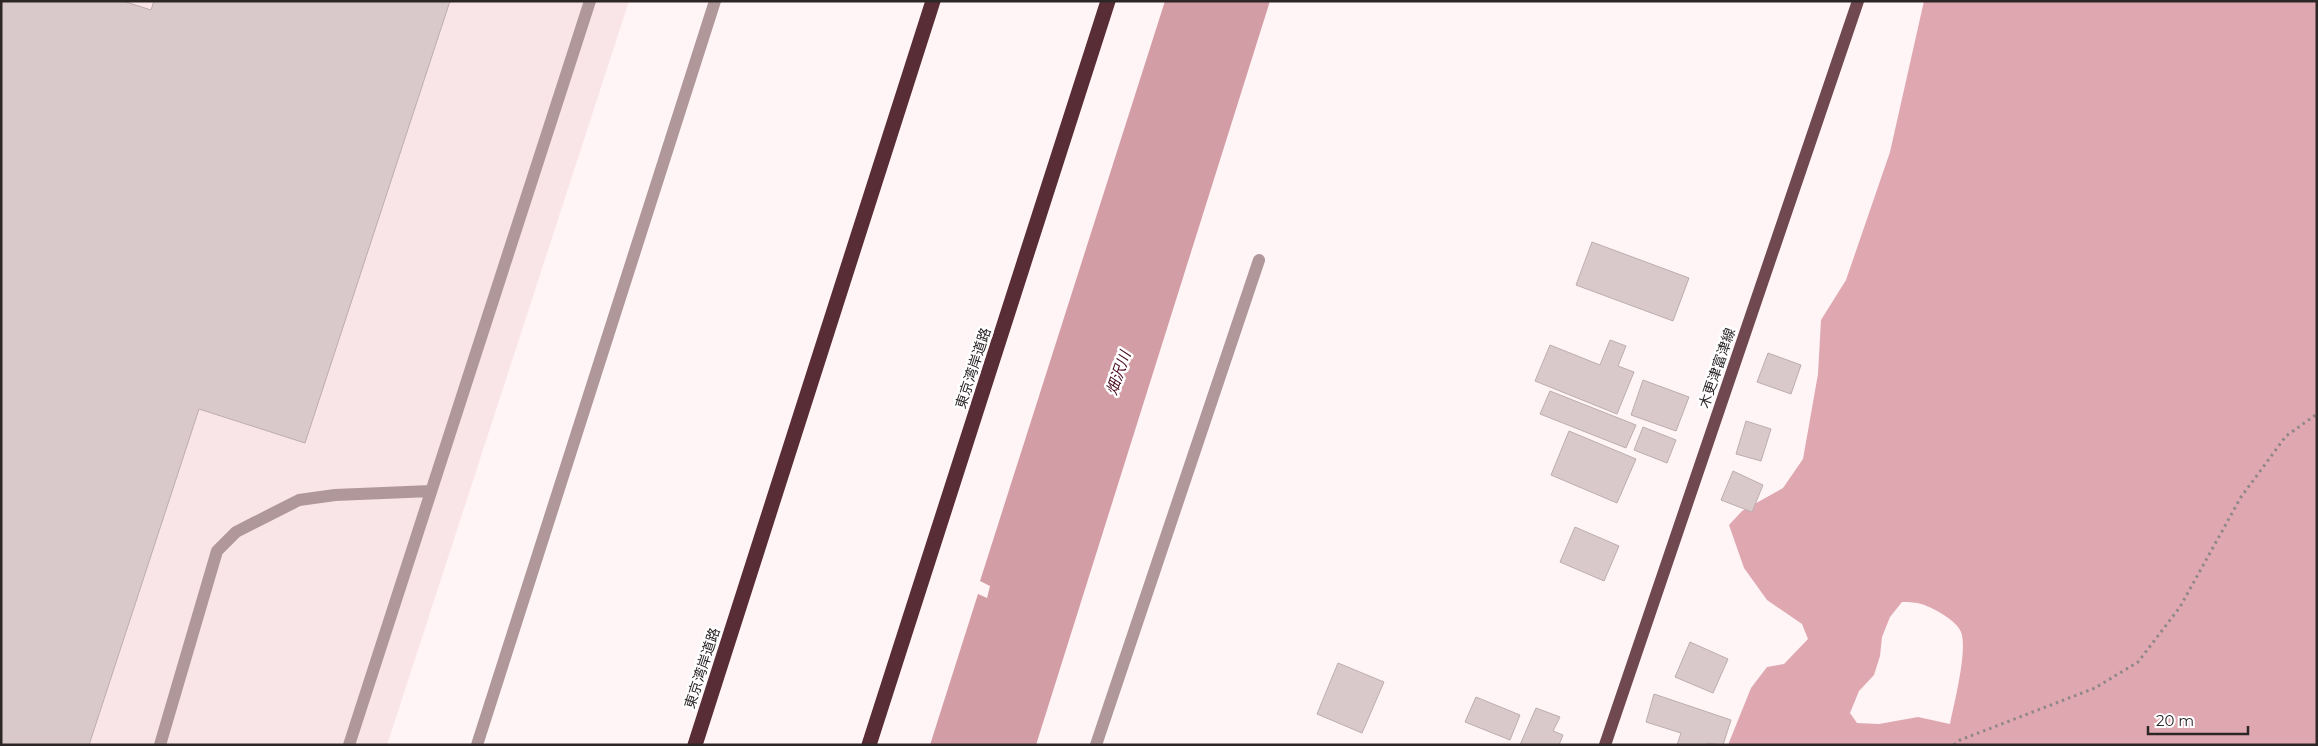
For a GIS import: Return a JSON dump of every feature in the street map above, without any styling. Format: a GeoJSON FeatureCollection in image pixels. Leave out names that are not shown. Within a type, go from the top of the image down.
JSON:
{"type":"FeatureCollection","features":[{"type":"Feature","properties":{"kind":"highway","name":"東京湾岸道路"},"geometry":{"type":"LineString","coordinates":[[695,745],[933,1]]}},
{"type":"Feature","properties":{"kind":"highway","name":"東京湾岸道路"},"geometry":{"type":"LineString","coordinates":[[869,745],[1108,1]]}},
{"type":"Feature","properties":{"kind":"main road","name":"木更津富津線"},"geometry":{"type":"LineString","coordinates":[[1605,745],[1858,1]]}},
{"type":"Feature","properties":{"kind":"street"},"geometry":{"type":"LineString","coordinates":[[349,745],[590,1]]}},
{"type":"Feature","properties":{"kind":"street"},"geometry":{"type":"LineString","coordinates":[[477,745],[715,1]]}},
{"type":"Feature","properties":{"kind":"street"},"geometry":{"type":"LineString","coordinates":[[1096,745],[1259,260]]}},
{"type":"Feature","properties":{"kind":"street"},"geometry":{"type":"LineString","coordinates":[[160,745],[217,552],[236,532],[299,500],[336,495],[431,491]]}},
{"type":"Feature","properties":{"kind":"path"},"geometry":{"type":"LineString","coordinates":[[1954,745],[1960,740],[2096,688],[2138,662],[2180,607],[2241,497],[2286,436],[2317,414]]}},
{"type":"Feature","properties":{"kind":"shaded area"},"geometry":{"type":"Polygon","coordinates":[[[1,1],[629,1],[387,745],[1,745],[1,1]]]}},
{"type":"Feature","properties":{"kind":"shaded area"},"geometry":{"type":"Polygon","coordinates":[[[1924,1],[2317,1],[2317,745],[1728,745],[1751,688],[1767,667],[1784,664],[1808,639],[1802,624],[1767,600],[1744,568],[1729,525],[1742,511],[1783,488],[1803,459],[1818,374],[1821,320],[1846,280],[1890,152],[1924,1]],[[1902,602],[1890,617],[1882,637],[1880,656],[1874,675],[1859,691],[1850,713],[1857,723],[1879,724],[1918,717],[1950,724],[1962,664],[1963,640],[1961,632],[1955,623],[1939,612],[1921,604],[1902,602]]]}},
{"type":"Feature","properties":{"kind":"water","name":"畑沢川"},"geometry":{"type":"Polygon","coordinates":[[[1165,1],[1270,1],[1036,745],[930,745],[978,594],[987,598],[990,586],[980,581],[1165,1]]]}},
{"type":"Feature","properties":{"kind":"building"},"geometry":{"type":"Polygon","coordinates":[[[3,1],[123,1],[151,10],[154,1],[450,1],[305,443],[199,409],[89,745],[1,745],[1,7],[3,1]]]}},
{"type":"Feature","properties":{"kind":"building"},"geometry":{"type":"Polygon","coordinates":[[[1592,242],[1689,278],[1673,321],[1576,285],[1592,242]]]}},
{"type":"Feature","properties":{"kind":"building"},"geometry":{"type":"Polygon","coordinates":[[[1610,340],[1626,346],[1618,366],[1634,372],[1617,414],[1535,381],[1550,345],[1600,365],[1610,340]]]}},
{"type":"Feature","properties":{"kind":"building"},"geometry":{"type":"Polygon","coordinates":[[[1768,353],[1801,365],[1791,394],[1757,382],[1768,353]]]}},
{"type":"Feature","properties":{"kind":"building"},"geometry":{"type":"Polygon","coordinates":[[[1643,380],[1689,397],[1676,431],[1631,415],[1643,380]]]}},
{"type":"Feature","properties":{"kind":"building"},"geometry":{"type":"Polygon","coordinates":[[[1550,391],[1636,425],[1626,448],[1540,414],[1550,391]]]}},
{"type":"Feature","properties":{"kind":"building"},"geometry":{"type":"Polygon","coordinates":[[[1746,421],[1771,429],[1761,461],[1736,454],[1746,421]]]}},
{"type":"Feature","properties":{"kind":"building"},"geometry":{"type":"Polygon","coordinates":[[[1643,427],[1676,440],[1667,463],[1634,450],[1643,427]]]}},
{"type":"Feature","properties":{"kind":"building"},"geometry":{"type":"Polygon","coordinates":[[[1569,431],[1636,459],[1617,503],[1551,475],[1569,431]]]}},
{"type":"Feature","properties":{"kind":"building"},"geometry":{"type":"Polygon","coordinates":[[[1733,471],[1763,485],[1752,512],[1721,500],[1733,471]]]}},
{"type":"Feature","properties":{"kind":"building"},"geometry":{"type":"Polygon","coordinates":[[[1575,527],[1619,546],[1604,581],[1560,562],[1575,527]]]}},
{"type":"Feature","properties":{"kind":"building"},"geometry":{"type":"Polygon","coordinates":[[[1690,642],[1728,659],[1713,693],[1675,677],[1690,642]]]}},
{"type":"Feature","properties":{"kind":"building"},"geometry":{"type":"Polygon","coordinates":[[[1338,663],[1384,682],[1362,733],[1317,714],[1338,663]]]}},
{"type":"Feature","properties":{"kind":"building"},"geometry":{"type":"Polygon","coordinates":[[[1654,694],[1731,720],[1723,745],[1707,743],[1706,745],[1677,745],[1681,733],[1646,722],[1654,694]]]}},
{"type":"Feature","properties":{"kind":"building"},"geometry":{"type":"Polygon","coordinates":[[[1476,697],[1520,715],[1510,740],[1465,722],[1476,697]]]}},
{"type":"Feature","properties":{"kind":"building"},"geometry":{"type":"Polygon","coordinates":[[[1536,708],[1560,717],[1553,731],[1563,735],[1559,745],[1520,745],[1536,708]]]}}]}
